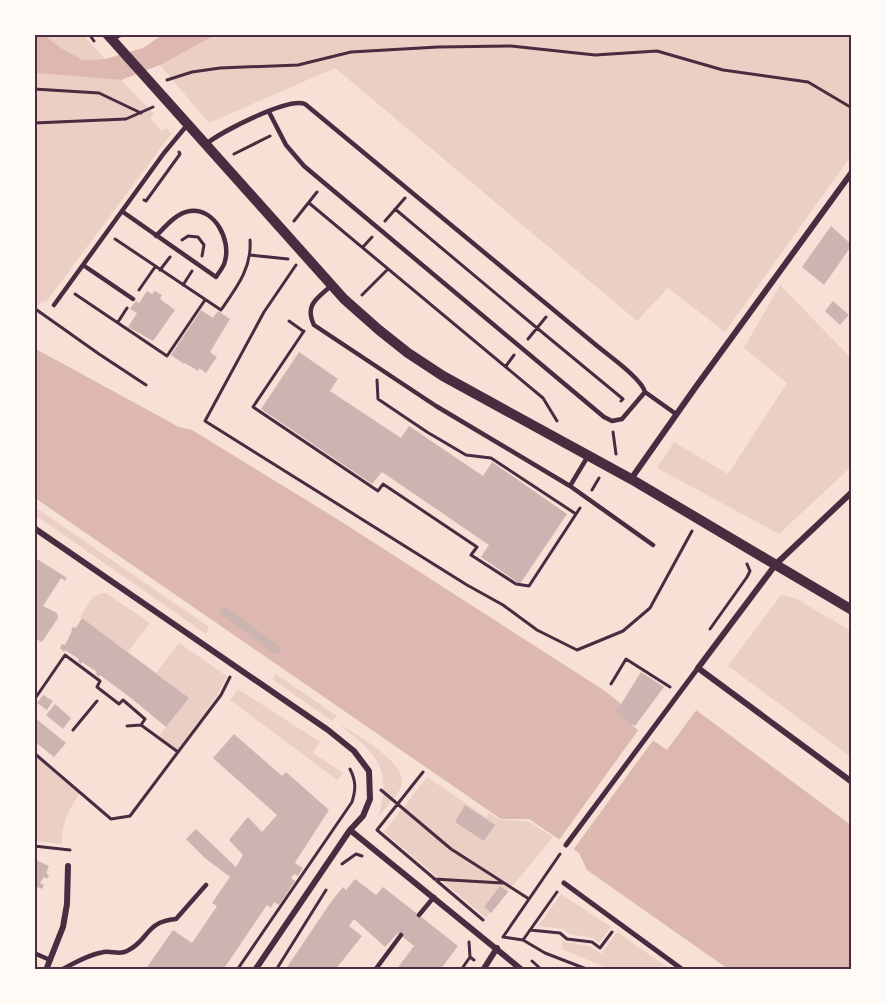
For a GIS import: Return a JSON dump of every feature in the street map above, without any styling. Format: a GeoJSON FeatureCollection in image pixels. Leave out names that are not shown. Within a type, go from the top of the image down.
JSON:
{"type":"FeatureCollection","features":[{"type":"Feature","properties":{"kind":"street"},"geometry":{"type":"LineString","coordinates":[[114,36],[120,50],[304,255],[379,330],[408,353],[443,376],[631,479],[852,610]]}},
{"type":"Feature","properties":{"kind":"street"},"geometry":{"type":"LineString","coordinates":[[631,479],[852,172]]}},
{"type":"Feature","properties":{"kind":"street"},"geometry":{"type":"LineString","coordinates":[[566,845],[776,564],[852,492]]}},
{"type":"Feature","properties":{"kind":"street"},"geometry":{"type":"LineString","coordinates":[[34,528],[328,730],[354,751],[369,771],[370,799],[363,816],[350,830],[255,969]]}},
{"type":"Feature","properties":{"kind":"street"},"geometry":{"type":"LineString","coordinates":[[698,668],[852,782]]}},
{"type":"Feature","properties":{"kind":"street"},"geometry":{"type":"LineString","coordinates":[[350,830],[522,969]]}},
{"type":"Feature","properties":{"kind":"street"},"geometry":{"type":"LineString","coordinates":[[46,969],[63,927],[67,904],[68,866]]}},
{"type":"Feature","properties":{"kind":"street"},"geometry":{"type":"LineString","coordinates":[[564,883],[683,969]]}},
{"type":"Feature","properties":{"kind":"street"},"geometry":{"type":"LineString","coordinates":[[483,969],[497,948]]}},
{"type":"Feature","properties":{"kind":"lane"},"geometry":{"type":"LineString","coordinates":[[206,144],[231,128],[269,112],[297,102],[305,104],[596,345],[645,388],[645,392],[676,414]]}},
{"type":"Feature","properties":{"kind":"lane"},"geometry":{"type":"LineString","coordinates":[[269,112],[286,145],[304,166],[463,300],[612,421],[622,419],[645,392]]}},
{"type":"Feature","properties":{"kind":"lane"},"geometry":{"type":"LineString","coordinates":[[54,305],[164,153],[188,124]]}},
{"type":"Feature","properties":{"kind":"lane"},"geometry":{"type":"LineString","coordinates":[[123,212],[156,236],[216,277],[225,262],[226,246],[223,232],[216,223],[201,213],[190,211],[182,214],[172,220],[156,236]]}},
{"type":"Feature","properties":{"kind":"lane"},"geometry":{"type":"LineString","coordinates":[[83,266],[133,299]]}},
{"type":"Feature","properties":{"kind":"lane"},"geometry":{"type":"LineString","coordinates":[[332,285],[311,305],[310,316],[314,325],[436,406],[570,486],[653,545]]}},
{"type":"Feature","properties":{"kind":"lane"},"geometry":{"type":"LineString","coordinates":[[570,486],[588,456]]}},
{"type":"Feature","properties":{"kind":"lane"},"geometry":{"type":"LineString","coordinates":[[61,969],[104,952],[124,953],[159,922],[176,919],[206,885]]}},
{"type":"Feature","properties":{"kind":"lane"},"geometry":{"type":"LineString","coordinates":[[419,915],[434,897]]}},
{"type":"Feature","properties":{"kind":"lane"},"geometry":{"type":"LineString","coordinates":[[375,969],[401,935]]}},
{"type":"Feature","properties":{"kind":"lane"},"geometry":{"type":"LineString","coordinates":[[34,953],[50,960]]}},
{"type":"Feature","properties":{"kind":"path"},"geometry":{"type":"LineString","coordinates":[[154,86],[170,78],[192,72],[229,67],[298,65],[351,52],[511,46],[595,55],[657,51],[723,70],[808,82],[852,108]]}},
{"type":"Feature","properties":{"kind":"path"},"geometry":{"type":"LineString","coordinates":[[34,89],[99,93],[141,113]]}},
{"type":"Feature","properties":{"kind":"path"},"geometry":{"type":"LineString","coordinates":[[34,123],[126,119],[141,113],[165,98]]}},
{"type":"Feature","properties":{"kind":"path"},"geometry":{"type":"LineString","coordinates":[[234,154],[272,135]]}},
{"type":"Feature","properties":{"kind":"path"},"geometry":{"type":"LineString","coordinates":[[301,228],[294,221],[320,189]]}},
{"type":"Feature","properties":{"kind":"path"},"geometry":{"type":"LineString","coordinates":[[406,197],[395,209],[623,399],[613,411],[616,454]]}},
{"type":"Feature","properties":{"kind":"path"},"geometry":{"type":"LineString","coordinates":[[309,203],[543,398],[558,423],[548,417]]}},
{"type":"Feature","properties":{"kind":"path"},"geometry":{"type":"LineString","coordinates":[[113,237],[221,310],[245,274],[250,255],[250,240]]}},
{"type":"Feature","properties":{"kind":"path"},"geometry":{"type":"LineString","coordinates":[[250,255],[288,259]]}},
{"type":"Feature","properties":{"kind":"path"},"geometry":{"type":"LineString","coordinates":[[304,255],[264,312],[205,421],[503,605],[537,630],[577,650],[623,631],[650,608],[698,518]]}},
{"type":"Feature","properties":{"kind":"path"},"geometry":{"type":"LineString","coordinates":[[362,295],[388,269]]}},
{"type":"Feature","properties":{"kind":"path"},"geometry":{"type":"LineString","coordinates":[[355,288],[368,300]]}},
{"type":"Feature","properties":{"kind":"path"},"geometry":{"type":"LineString","coordinates":[[67,289],[167,356],[205,300]]}},
{"type":"Feature","properties":{"kind":"path"},"geometry":{"type":"LineString","coordinates":[[34,308],[146,385]]}},
{"type":"Feature","properties":{"kind":"path"},"geometry":{"type":"LineString","coordinates":[[525,343],[548,315]]}},
{"type":"Feature","properties":{"kind":"path"},"geometry":{"type":"LineString","coordinates":[[304,332],[253,407],[378,492],[383,484],[458,534],[477,547],[471,555],[516,584],[529,586],[599,478],[605,482]]}},
{"type":"Feature","properties":{"kind":"path"},"geometry":{"type":"LineString","coordinates":[[506,366],[518,351]]}},
{"type":"Feature","properties":{"kind":"path"},"geometry":{"type":"LineString","coordinates":[[377,381],[378,399],[427,432],[466,455],[491,458],[576,514]]}},
{"type":"Feature","properties":{"kind":"path"},"geometry":{"type":"LineString","coordinates":[[607,449],[621,457]]}},
{"type":"Feature","properties":{"kind":"path"},"geometry":{"type":"LineString","coordinates":[[692,531],[701,536]]}},
{"type":"Feature","properties":{"kind":"path"},"geometry":{"type":"LineString","coordinates":[[708,632],[750,571],[747,565],[738,559]]}},
{"type":"Feature","properties":{"kind":"path"},"geometry":{"type":"LineString","coordinates":[[34,700],[65,656],[100,681],[97,687],[119,704],[123,700],[146,719],[141,724],[127,726]]}},
{"type":"Feature","properties":{"kind":"path"},"geometry":{"type":"LineString","coordinates":[[611,684],[626,659],[669,686]]}},
{"type":"Feature","properties":{"kind":"path"},"geometry":{"type":"LineString","coordinates":[[34,753],[111,819],[130,816],[221,695],[236,666]]}},
{"type":"Feature","properties":{"kind":"path"},"geometry":{"type":"LineString","coordinates":[[73,730],[97,701]]}},
{"type":"Feature","properties":{"kind":"path"},"geometry":{"type":"LineString","coordinates":[[141,724],[178,752]]}},
{"type":"Feature","properties":{"kind":"path"},"geometry":{"type":"LineString","coordinates":[[237,969],[352,802],[356,789],[355,780],[346,763],[354,751]]}},
{"type":"Feature","properties":{"kind":"path"},"geometry":{"type":"LineString","coordinates":[[423,772],[377,830],[486,923]]}},
{"type":"Feature","properties":{"kind":"path"},"geometry":{"type":"LineString","coordinates":[[381,790],[451,849],[529,899]]}},
{"type":"Feature","properties":{"kind":"path"},"geometry":{"type":"LineString","coordinates":[[504,937],[566,845]]}},
{"type":"Feature","properties":{"kind":"path"},"geometry":{"type":"LineString","coordinates":[[34,846],[70,850]]}},
{"type":"Feature","properties":{"kind":"path"},"geometry":{"type":"LineString","coordinates":[[336,874],[343,864],[356,854],[368,858]]}},
{"type":"Feature","properties":{"kind":"path"},"geometry":{"type":"LineString","coordinates":[[434,879],[504,884]]}},
{"type":"Feature","properties":{"kind":"path"},"geometry":{"type":"LineString","coordinates":[[276,969],[330,884]]}},
{"type":"Feature","properties":{"kind":"path"},"geometry":{"type":"LineString","coordinates":[[523,939],[553,898]]}},
{"type":"Feature","properties":{"kind":"path"},"geometry":{"type":"LineString","coordinates":[[530,930],[560,933],[567,939],[592,942],[600,948],[618,922]]}},
{"type":"Feature","properties":{"kind":"path"},"geometry":{"type":"LineString","coordinates":[[495,930],[504,937],[523,939],[545,953],[589,969]]}},
{"type":"Feature","properties":{"kind":"path"},"geometry":{"type":"LineString","coordinates":[[460,936],[469,943]]}},
{"type":"Feature","properties":{"kind":"path"},"geometry":{"type":"LineString","coordinates":[[461,969],[470,957]]}},
{"type":"Feature","properties":{"kind":"shaded area"},"geometry":{"type":"Polygon","coordinates":[[[215,34],[851,35],[851,156],[725,332],[668,288],[637,321],[335,68],[209,123],[160,65],[215,34]]]}},
{"type":"Feature","properties":{"kind":"shaded area"},"geometry":{"type":"Polygon","coordinates":[[[34,35],[44,35],[83,60],[105,59],[143,48],[162,35],[215,35],[160,65],[121,80],[35,73],[34,35]]]}},
{"type":"Feature","properties":{"kind":"shaded area"},"geometry":{"type":"Polygon","coordinates":[[[44,35],[83,35],[105,59],[83,60],[44,35]]]}},
{"type":"Feature","properties":{"kind":"shaded area"},"geometry":{"type":"Polygon","coordinates":[[[35,73],[121,80],[154,114],[150,118],[162,131],[166,128],[171,134],[46,302],[42,301],[35,310],[35,73]]]}},
{"type":"Feature","properties":{"kind":"shaded area"},"geometry":{"type":"Polygon","coordinates":[[[780,285],[851,358],[852,466],[779,534],[657,468],[674,442],[728,474],[787,383],[744,348],[780,285]]]}},
{"type":"Feature","properties":{"kind":"shaded area"},"geometry":{"type":"Polygon","coordinates":[[[34,348],[179,427],[192,430],[334,517],[605,691],[621,704],[634,727],[667,750],[700,705],[851,818],[851,969],[728,969],[587,870],[579,853],[529,819],[501,819],[35,498],[34,348]]]}},
{"type":"Feature","properties":{"kind":"shaded area"},"geometry":{"type":"Polygon","coordinates":[[[35,507],[209,627],[206,634],[35,515],[35,507]]]}},
{"type":"Feature","properties":{"kind":"shaded area"},"geometry":{"type":"Polygon","coordinates":[[[106,593],[150,623],[128,652],[80,617],[93,597],[106,593]]]}},
{"type":"Feature","properties":{"kind":"shaded area"},"geometry":{"type":"Polygon","coordinates":[[[781,595],[795,598],[851,631],[851,757],[728,666],[781,595]]]}},
{"type":"Feature","properties":{"kind":"shaded area"},"geometry":{"type":"Polygon","coordinates":[[[179,643],[227,676],[216,697],[177,750],[159,736],[189,698],[156,673],[179,643]]]}},
{"type":"Feature","properties":{"kind":"shaded area"},"geometry":{"type":"Polygon","coordinates":[[[276,674],[337,716],[332,721],[272,679],[276,674]]]}},
{"type":"Feature","properties":{"kind":"shaded area"},"geometry":{"type":"Polygon","coordinates":[[[238,689],[320,742],[313,753],[343,773],[337,780],[230,700],[238,689]]]}},
{"type":"Feature","properties":{"kind":"shaded area"},"geometry":{"type":"Polygon","coordinates":[[[343,726],[391,760],[402,778],[399,791],[378,817],[384,788],[379,765],[373,755],[343,726]]]}},
{"type":"Feature","properties":{"kind":"shaded area"},"geometry":{"type":"Polygon","coordinates":[[[34,753],[80,792],[64,823],[62,844],[35,841],[34,753]]]}},
{"type":"Feature","properties":{"kind":"shaded area"},"geometry":{"type":"Polygon","coordinates":[[[427,777],[486,817],[489,813],[501,820],[528,821],[553,837],[486,918],[384,832],[427,777]]]}},
{"type":"Feature","properties":{"kind":"shaded area"},"geometry":{"type":"Polygon","coordinates":[[[561,894],[611,927],[599,943],[593,938],[569,934],[563,929],[538,926],[561,894]]]}},
{"type":"Feature","properties":{"kind":"shaded area"},"geometry":{"type":"Polygon","coordinates":[[[617,932],[670,969],[609,969],[562,949],[562,940],[590,946],[601,954],[617,932]]]}},
{"type":"Feature","properties":{"kind":"pier"},"geometry":{"type":"Polygon","coordinates":[[[700,705],[851,818],[851,825],[696,710],[700,705]]]}},
{"type":"Feature","properties":{"kind":"pier"},"geometry":{"type":"Polygon","coordinates":[[[639,729],[654,739],[573,850],[559,840],[639,729]]]}},
{"type":"Feature","properties":{"kind":"building"},"geometry":{"type":"Polygon","coordinates":[[[831,226],[852,245],[824,285],[802,267],[831,226]]]}},
{"type":"Feature","properties":{"kind":"building"},"geometry":{"type":"Polygon","coordinates":[[[147,291],[152,294],[155,291],[162,295],[160,299],[175,310],[153,341],[128,327],[137,313],[130,309],[136,301],[139,303],[147,291]]]}},
{"type":"Feature","properties":{"kind":"building"},"geometry":{"type":"Polygon","coordinates":[[[833,301],[849,315],[840,325],[825,311],[833,301]]]}},
{"type":"Feature","properties":{"kind":"building"},"geometry":{"type":"Polygon","coordinates":[[[201,310],[213,318],[218,311],[230,319],[210,352],[217,357],[206,373],[199,368],[198,371],[184,364],[171,355],[201,310]]]}},
{"type":"Feature","properties":{"kind":"building"},"geometry":{"type":"Polygon","coordinates":[[[299,352],[338,379],[330,391],[401,438],[409,426],[483,476],[492,462],[567,514],[520,584],[481,557],[489,545],[382,472],[372,484],[261,409],[299,352]]]}},
{"type":"Feature","properties":{"kind":"building"},"geometry":{"type":"Polygon","coordinates":[[[34,557],[67,578],[65,581],[61,578],[43,606],[57,613],[58,618],[42,642],[34,638],[34,557]]]}},
{"type":"Feature","properties":{"kind":"building"},"geometry":{"type":"Polygon","coordinates":[[[222,606],[280,647],[280,653],[275,654],[221,614],[219,610],[222,606]]]}},
{"type":"Feature","properties":{"kind":"building"},"geometry":{"type":"Polygon","coordinates":[[[82,618],[189,698],[166,727],[131,698],[100,675],[99,677],[97,672],[82,662],[81,664],[79,659],[60,648],[62,644],[65,645],[71,630],[73,627],[76,628],[82,618]]]}},
{"type":"Feature","properties":{"kind":"building"},"geometry":{"type":"Polygon","coordinates":[[[641,672],[664,687],[635,726],[616,712],[641,672]]]}},
{"type":"Feature","properties":{"kind":"building"},"geometry":{"type":"Polygon","coordinates":[[[43,695],[53,701],[47,710],[37,703],[43,695]]]}},
{"type":"Feature","properties":{"kind":"building"},"geometry":{"type":"Polygon","coordinates":[[[55,704],[71,718],[63,729],[46,715],[55,704]]]}},
{"type":"Feature","properties":{"kind":"building"},"geometry":{"type":"Polygon","coordinates":[[[34,717],[66,743],[54,757],[34,741],[34,717]]]}},
{"type":"Feature","properties":{"kind":"building"},"geometry":{"type":"Polygon","coordinates":[[[234,734],[282,776],[286,772],[329,810],[295,863],[303,868],[298,876],[294,874],[291,878],[295,881],[279,905],[274,902],[271,908],[267,905],[223,970],[145,970],[173,930],[192,943],[217,906],[212,903],[230,877],[206,859],[186,839],[196,829],[236,867],[243,855],[229,840],[248,817],[262,832],[277,815],[213,758],[234,734]]]}},
{"type":"Feature","properties":{"kind":"building"},"geometry":{"type":"Polygon","coordinates":[[[465,805],[495,825],[484,841],[455,822],[465,805]]]}},
{"type":"Feature","properties":{"kind":"building"},"geometry":{"type":"Polygon","coordinates":[[[34,859],[49,866],[46,873],[49,875],[47,879],[44,877],[40,883],[44,885],[42,889],[38,887],[34,894],[34,859]]]}},
{"type":"Feature","properties":{"kind":"building"},"geometry":{"type":"Polygon","coordinates":[[[355,879],[376,895],[383,887],[458,946],[440,970],[396,970],[414,946],[398,933],[385,947],[354,919],[349,926],[362,936],[335,970],[285,970],[331,902],[343,887],[346,890],[355,879]]]}},
{"type":"Feature","properties":{"kind":"building"},"geometry":{"type":"Polygon","coordinates":[[[500,886],[508,892],[491,913],[484,907],[500,886]]]}}]}
